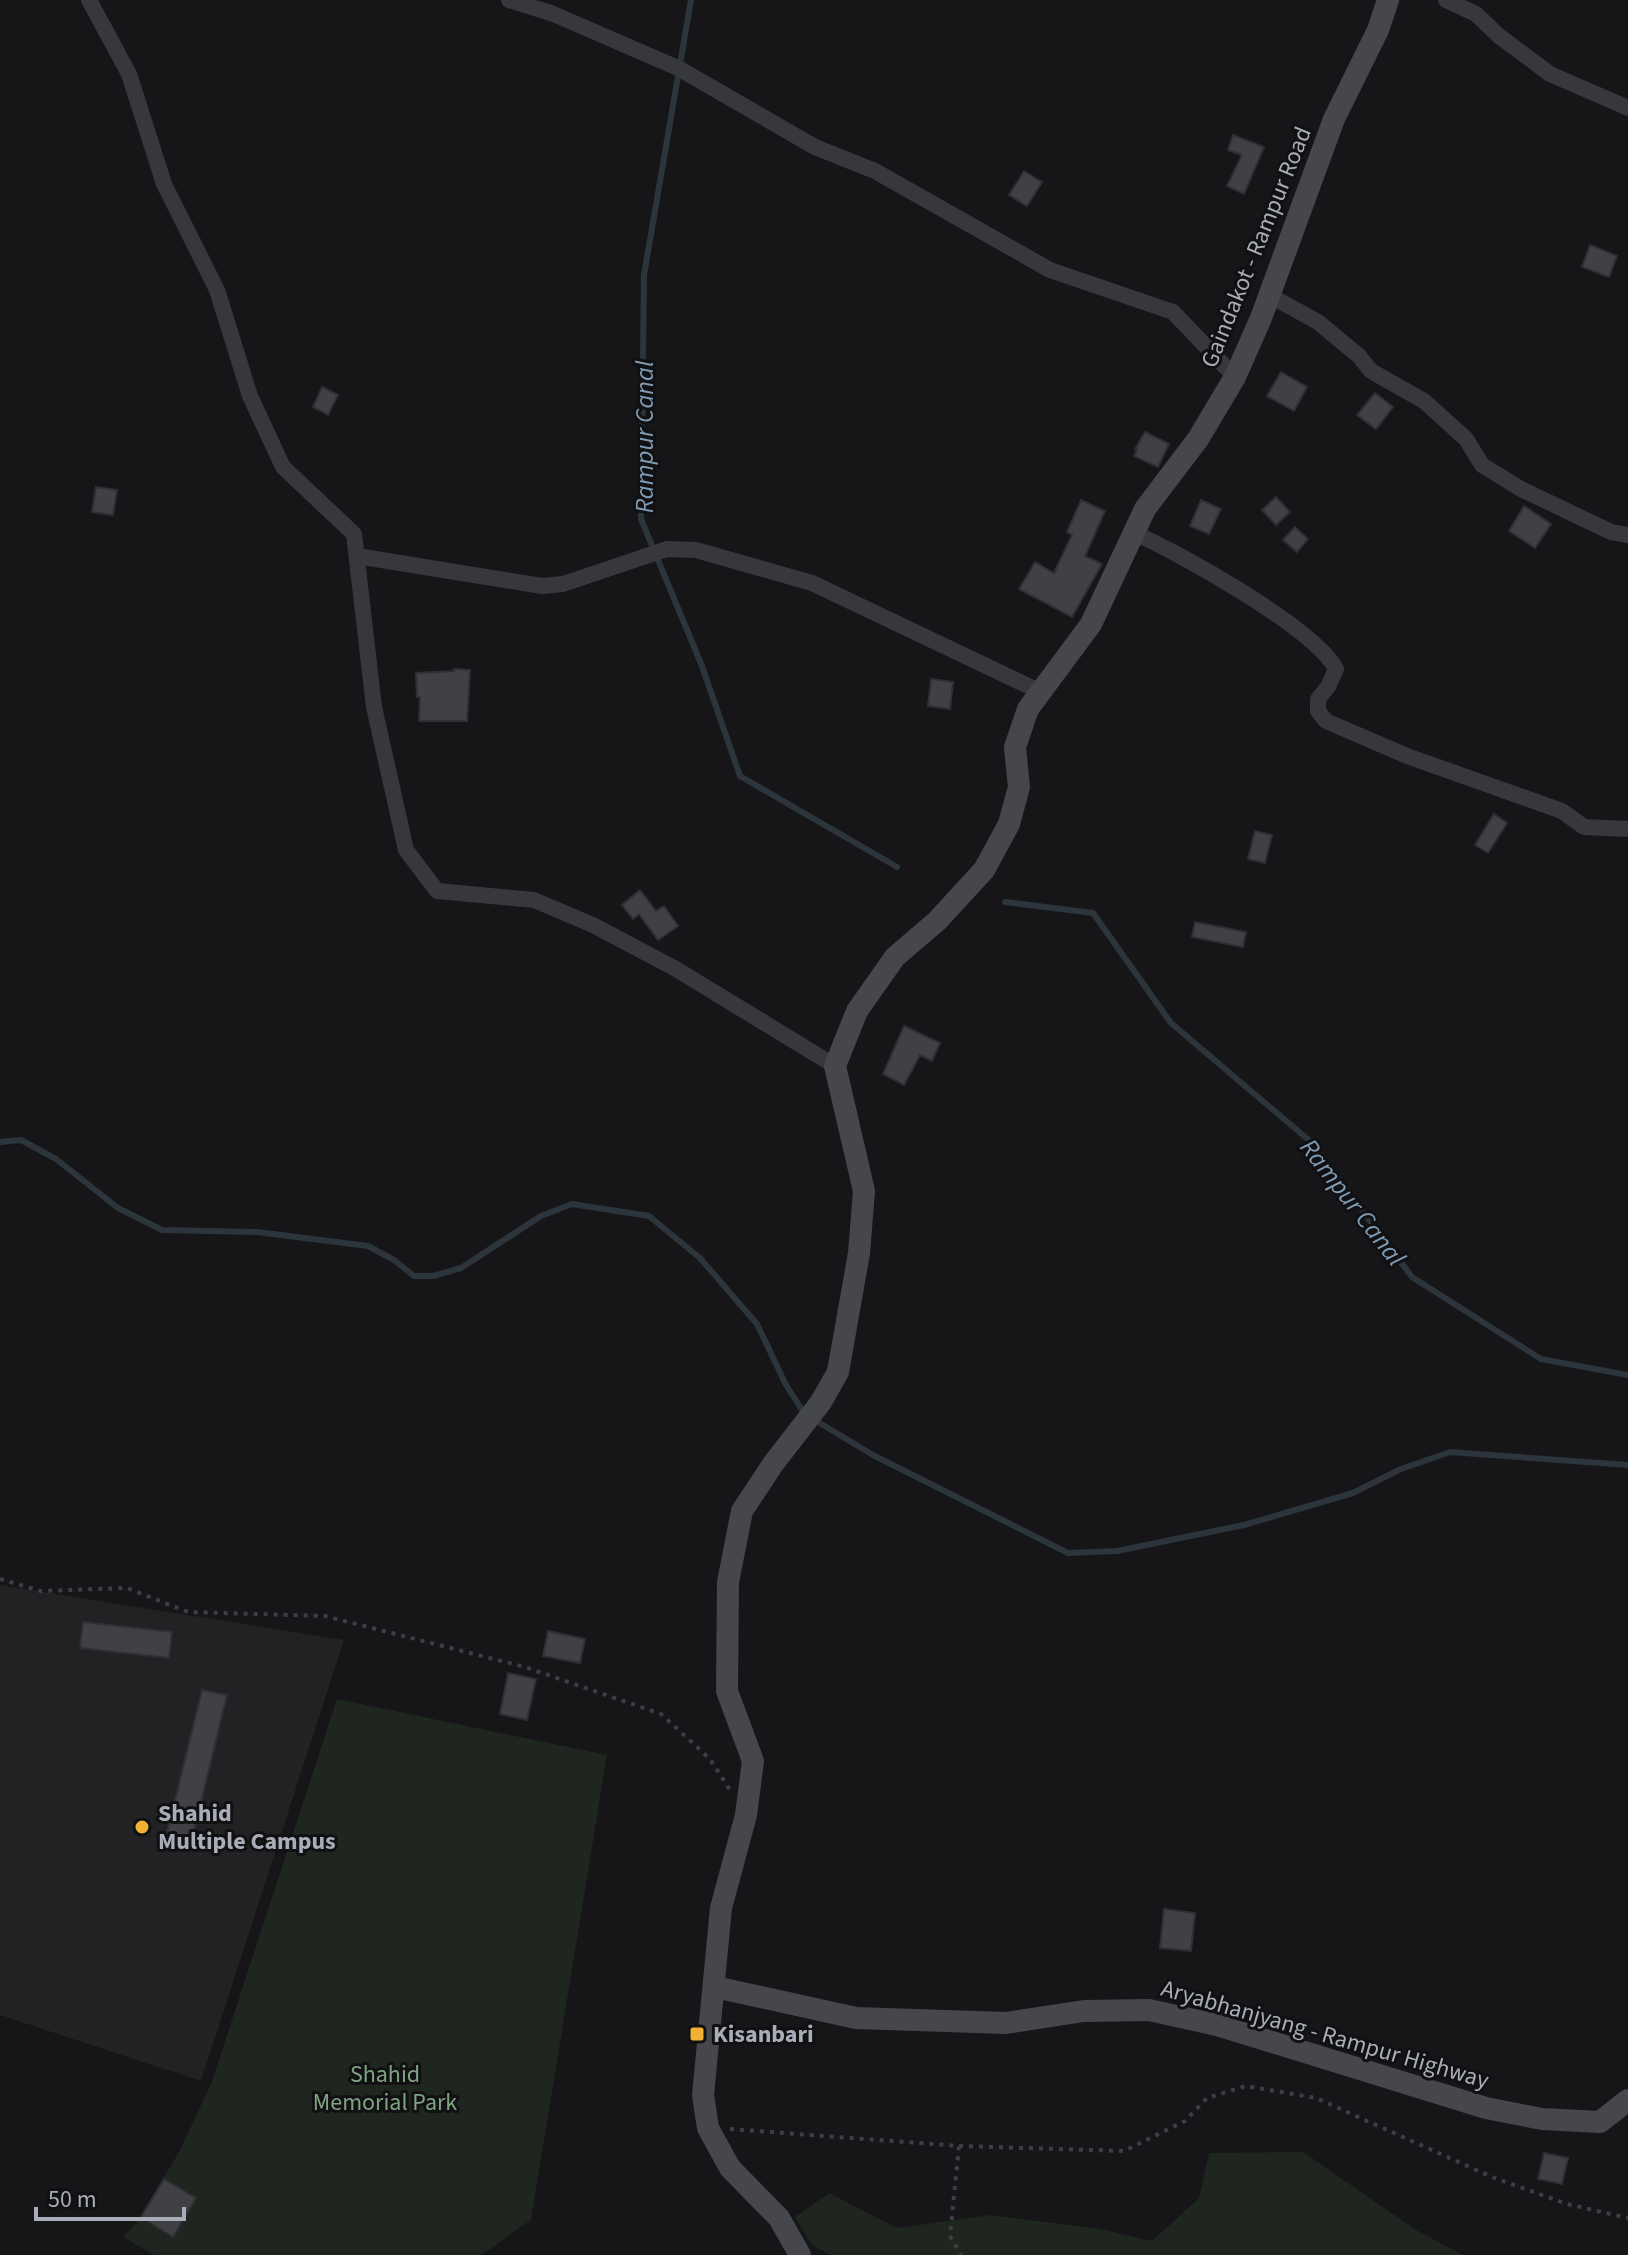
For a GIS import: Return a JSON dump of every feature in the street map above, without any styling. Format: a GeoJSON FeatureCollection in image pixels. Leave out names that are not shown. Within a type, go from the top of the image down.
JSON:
{"type":"FeatureCollection","features":[{"type":"Feature","properties":{"kind":"main road","name":"Gaindakot - Rampur Road"},"geometry":{"type":"LineString","coordinates":[[835,1066],[857,1011],[895,957],[937,921],[984,870],[1009,824],[1019,787],[1015,747],[1028,709],[1091,624],[1145,509],[1198,439],[1235,377],[1334,119],[1378,30],[1388,0]]}},
{"type":"Feature","properties":{"kind":"main road"},"geometry":{"type":"LineString","coordinates":[[800,2255],[779,2218],[730,2168],[708,2128],[703,2095],[721,1908],[746,1815],[753,1761],[727,1691],[728,1582],[742,1511],[821,1402],[838,1372],[859,1253],[864,1191],[835,1066]]}},
{"type":"Feature","properties":{"kind":"main road","name":"Aryabhanjyang - Rampur Highway"},"geometry":{"type":"LineString","coordinates":[[715,1987],[856,2018],[1006,2023],[1084,2011],[1149,2010],[1217,2025],[1486,2108],[1542,2119],[1600,2122],[1628,2100]]}},
{"type":"Feature","properties":{"kind":"street"},"geometry":{"type":"LineString","coordinates":[[89,0],[129,74],[164,184],[217,290],[250,396],[283,467],[354,534],[374,707],[406,850],[437,891],[534,900],[593,925],[676,969],[835,1066]]}},
{"type":"Feature","properties":{"kind":"street"},"geometry":{"type":"LineString","coordinates":[[509,0],[551,13],[678,68],[815,147],[875,171],[1050,270],[1173,312],[1235,377]]}},
{"type":"Feature","properties":{"kind":"street"},"geometry":{"type":"LineString","coordinates":[[1446,0],[1476,14],[1499,36],[1550,74],[1628,108]]}},
{"type":"Feature","properties":{"kind":"street"},"geometry":{"type":"LineString","coordinates":[[1269,295],[1318,322],[1359,356],[1371,371],[1424,401],[1466,439],[1482,465],[1521,489],[1611,532],[1628,535]]}},
{"type":"Feature","properties":{"kind":"street"},"geometry":{"type":"LineString","coordinates":[[1134,533],[1208,572],[1311,639],[1336,669],[1328,687],[1318,699],[1318,711],[1326,721],[1407,756],[1562,811],[1584,827],[1628,829]]}},
{"type":"Feature","properties":{"kind":"street"},"geometry":{"type":"LineString","coordinates":[[357,556],[542,586],[563,584],[667,549],[696,550],[812,583],[1041,692]]}},
{"type":"Feature","properties":{"kind":"path"},"geometry":{"type":"LineString","coordinates":[[0,1579],[41,1591],[127,1588],[188,1612],[325,1616],[525,1667],[661,1714],[710,1759],[746,1815]]}},
{"type":"Feature","properties":{"kind":"path"},"geometry":{"type":"LineString","coordinates":[[708,2128],[959,2146],[1124,2151],[1185,2121],[1207,2098],[1246,2086],[1316,2098],[1492,2177],[1567,2204],[1628,2218]]}},
{"type":"Feature","properties":{"kind":"path"},"geometry":{"type":"LineString","coordinates":[[959,2146],[950,2236],[961,2255]]}},
{"type":"Feature","properties":{"kind":"shaded area","name":"Shahid Multiple Campus"},"geometry":{"type":"Polygon","coordinates":[[[0,1585],[344,1640],[201,2081],[0,2015],[0,1585]]]}},
{"type":"Feature","properties":{"kind":"green space","name":"Shahid Memorial Park"},"geometry":{"type":"Polygon","coordinates":[[[337,1699],[607,1755],[531,2220],[481,2255],[154,2255],[123,2237],[137,2222],[179,2152],[211,2084],[337,1699]]]}},
{"type":"Feature","properties":{"kind":"green space"},"geometry":{"type":"Polygon","coordinates":[[[1303,2152],[1416,2230],[1463,2255],[830,2255],[811,2244],[795,2217],[829,2193],[897,2228],[990,2215],[1100,2229],[1152,2241],[1199,2198],[1209,2153],[1303,2152]]]}},
{"type":"Feature","properties":{"kind":"building"},"geometry":{"type":"Polygon","coordinates":[[[1233,135],[1264,147],[1244,194],[1227,186],[1242,155],[1228,150],[1233,135]]]}},
{"type":"Feature","properties":{"kind":"building"},"geometry":{"type":"Polygon","coordinates":[[[1024,171],[1042,182],[1027,206],[1009,195],[1024,171]]]}},
{"type":"Feature","properties":{"kind":"building"},"geometry":{"type":"Polygon","coordinates":[[[1590,245],[1617,256],[1609,277],[1582,267],[1590,245]]]}},
{"type":"Feature","properties":{"kind":"building"},"geometry":{"type":"Polygon","coordinates":[[[1281,372],[1307,387],[1294,411],[1267,396],[1281,372]]]}},
{"type":"Feature","properties":{"kind":"building"},"geometry":{"type":"Polygon","coordinates":[[[322,387],[338,395],[328,415],[313,407],[322,387]]]}},
{"type":"Feature","properties":{"kind":"building"},"geometry":{"type":"Polygon","coordinates":[[[1375,393],[1393,407],[1376,429],[1357,415],[1375,393]]]}},
{"type":"Feature","properties":{"kind":"building"},"geometry":{"type":"Polygon","coordinates":[[[1145,432],[1169,444],[1158,467],[1134,456],[1145,432]]]}},
{"type":"Feature","properties":{"kind":"building"},"geometry":{"type":"Polygon","coordinates":[[[96,487],[117,490],[113,515],[92,512],[96,487]]]}},
{"type":"Feature","properties":{"kind":"building"},"geometry":{"type":"Polygon","coordinates":[[[1276,497],[1290,512],[1276,525],[1262,510],[1276,497]]]}},
{"type":"Feature","properties":{"kind":"building"},"geometry":{"type":"Polygon","coordinates":[[[1081,500],[1105,511],[1085,556],[1102,564],[1072,617],[1019,589],[1035,562],[1054,573],[1072,535],[1067,532],[1081,500]]]}},
{"type":"Feature","properties":{"kind":"building"},"geometry":{"type":"Polygon","coordinates":[[[1201,500],[1221,509],[1209,534],[1190,526],[1201,500]]]}},
{"type":"Feature","properties":{"kind":"building"},"geometry":{"type":"Polygon","coordinates":[[[1524,506],[1551,524],[1535,548],[1509,531],[1524,506]]]}},
{"type":"Feature","properties":{"kind":"building"},"geometry":{"type":"Polygon","coordinates":[[[1295,527],[1308,539],[1297,552],[1283,540],[1295,527]]]}},
{"type":"Feature","properties":{"kind":"building"},"geometry":{"type":"Polygon","coordinates":[[[470,670],[467,721],[419,721],[420,697],[417,697],[416,673],[470,670]]]}},
{"type":"Feature","properties":{"kind":"building"},"geometry":{"type":"Polygon","coordinates":[[[931,679],[953,682],[950,709],[928,706],[931,679]]]}},
{"type":"Feature","properties":{"kind":"building"},"geometry":{"type":"Polygon","coordinates":[[[1494,814],[1507,823],[1488,853],[1475,845],[1494,814]]]}},
{"type":"Feature","properties":{"kind":"building"},"geometry":{"type":"Polygon","coordinates":[[[1255,831],[1272,835],[1265,863],[1248,859],[1255,831]]]}},
{"type":"Feature","properties":{"kind":"building"},"geometry":{"type":"Polygon","coordinates":[[[640,890],[656,911],[664,906],[678,926],[658,940],[639,914],[633,919],[622,905],[640,890]]]}},
{"type":"Feature","properties":{"kind":"building"},"geometry":{"type":"Polygon","coordinates":[[[1195,922],[1246,932],[1243,947],[1192,937],[1195,922]]]}},
{"type":"Feature","properties":{"kind":"building"},"geometry":{"type":"Polygon","coordinates":[[[904,1026],[940,1043],[932,1061],[920,1055],[904,1085],[883,1074],[904,1026]]]}},
{"type":"Feature","properties":{"kind":"building"},"geometry":{"type":"Polygon","coordinates":[[[83,1622],[172,1632],[169,1658],[80,1648],[83,1622]]]}},
{"type":"Feature","properties":{"kind":"building"},"geometry":{"type":"Polygon","coordinates":[[[548,1631],[585,1639],[580,1663],[543,1656],[548,1631]]]}},
{"type":"Feature","properties":{"kind":"building"},"geometry":{"type":"Polygon","coordinates":[[[508,1673],[536,1679],[527,1720],[500,1714],[508,1673]]]}},
{"type":"Feature","properties":{"kind":"building"},"geometry":{"type":"Polygon","coordinates":[[[202,1690],[227,1695],[190,1848],[165,1841],[202,1690]]]}},
{"type":"Feature","properties":{"kind":"building"},"geometry":{"type":"Polygon","coordinates":[[[1164,1909],[1195,1913],[1191,1951],[1160,1948],[1164,1909]]]}},
{"type":"Feature","properties":{"kind":"building"},"geometry":{"type":"Polygon","coordinates":[[[1544,2153],[1568,2158],[1562,2184],[1538,2179],[1544,2153]]]}},
{"type":"Feature","properties":{"kind":"building"},"geometry":{"type":"Polygon","coordinates":[[[164,2179],[196,2198],[173,2237],[141,2217],[164,2179]]]}},
{"type":"Feature","properties":{"kind":"waterway","name":"Rampur Canal"},"geometry":{"type":"LineString","coordinates":[[691,0],[644,275],[641,519],[702,666],[740,776],[897,867]]}},
{"type":"Feature","properties":{"kind":"waterway","name":"Rampur Canal"},"geometry":{"type":"LineString","coordinates":[[1005,902],[1093,913],[1171,1023],[1311,1142],[1412,1277],[1541,1359],[1628,1375]]}},
{"type":"Feature","properties":{"kind":"waterway"},"geometry":{"type":"LineString","coordinates":[[0,1142],[21,1140],[56,1159],[118,1208],[162,1230],[257,1232],[368,1246],[394,1260],[414,1276],[433,1276],[461,1268],[541,1216],[572,1204],[649,1216],[700,1258],[757,1324],[786,1385],[804,1413]]}},
{"type":"Feature","properties":{"kind":"waterway"},"geometry":{"type":"LineString","coordinates":[[813,1419],[873,1455],[1068,1553],[1117,1551],[1244,1525],[1353,1493],[1401,1469],[1450,1452],[1628,1465]]}},
{"type":"Feature","properties":{"kind":"place","name":"Shahid Multiple Campus"},"geometry":{"type":"Point","coordinates":[142,1827]}},
{"type":"Feature","properties":{"kind":"place","name":"Kisanbari"},"geometry":{"type":"Point","coordinates":[697,2034]}}]}
